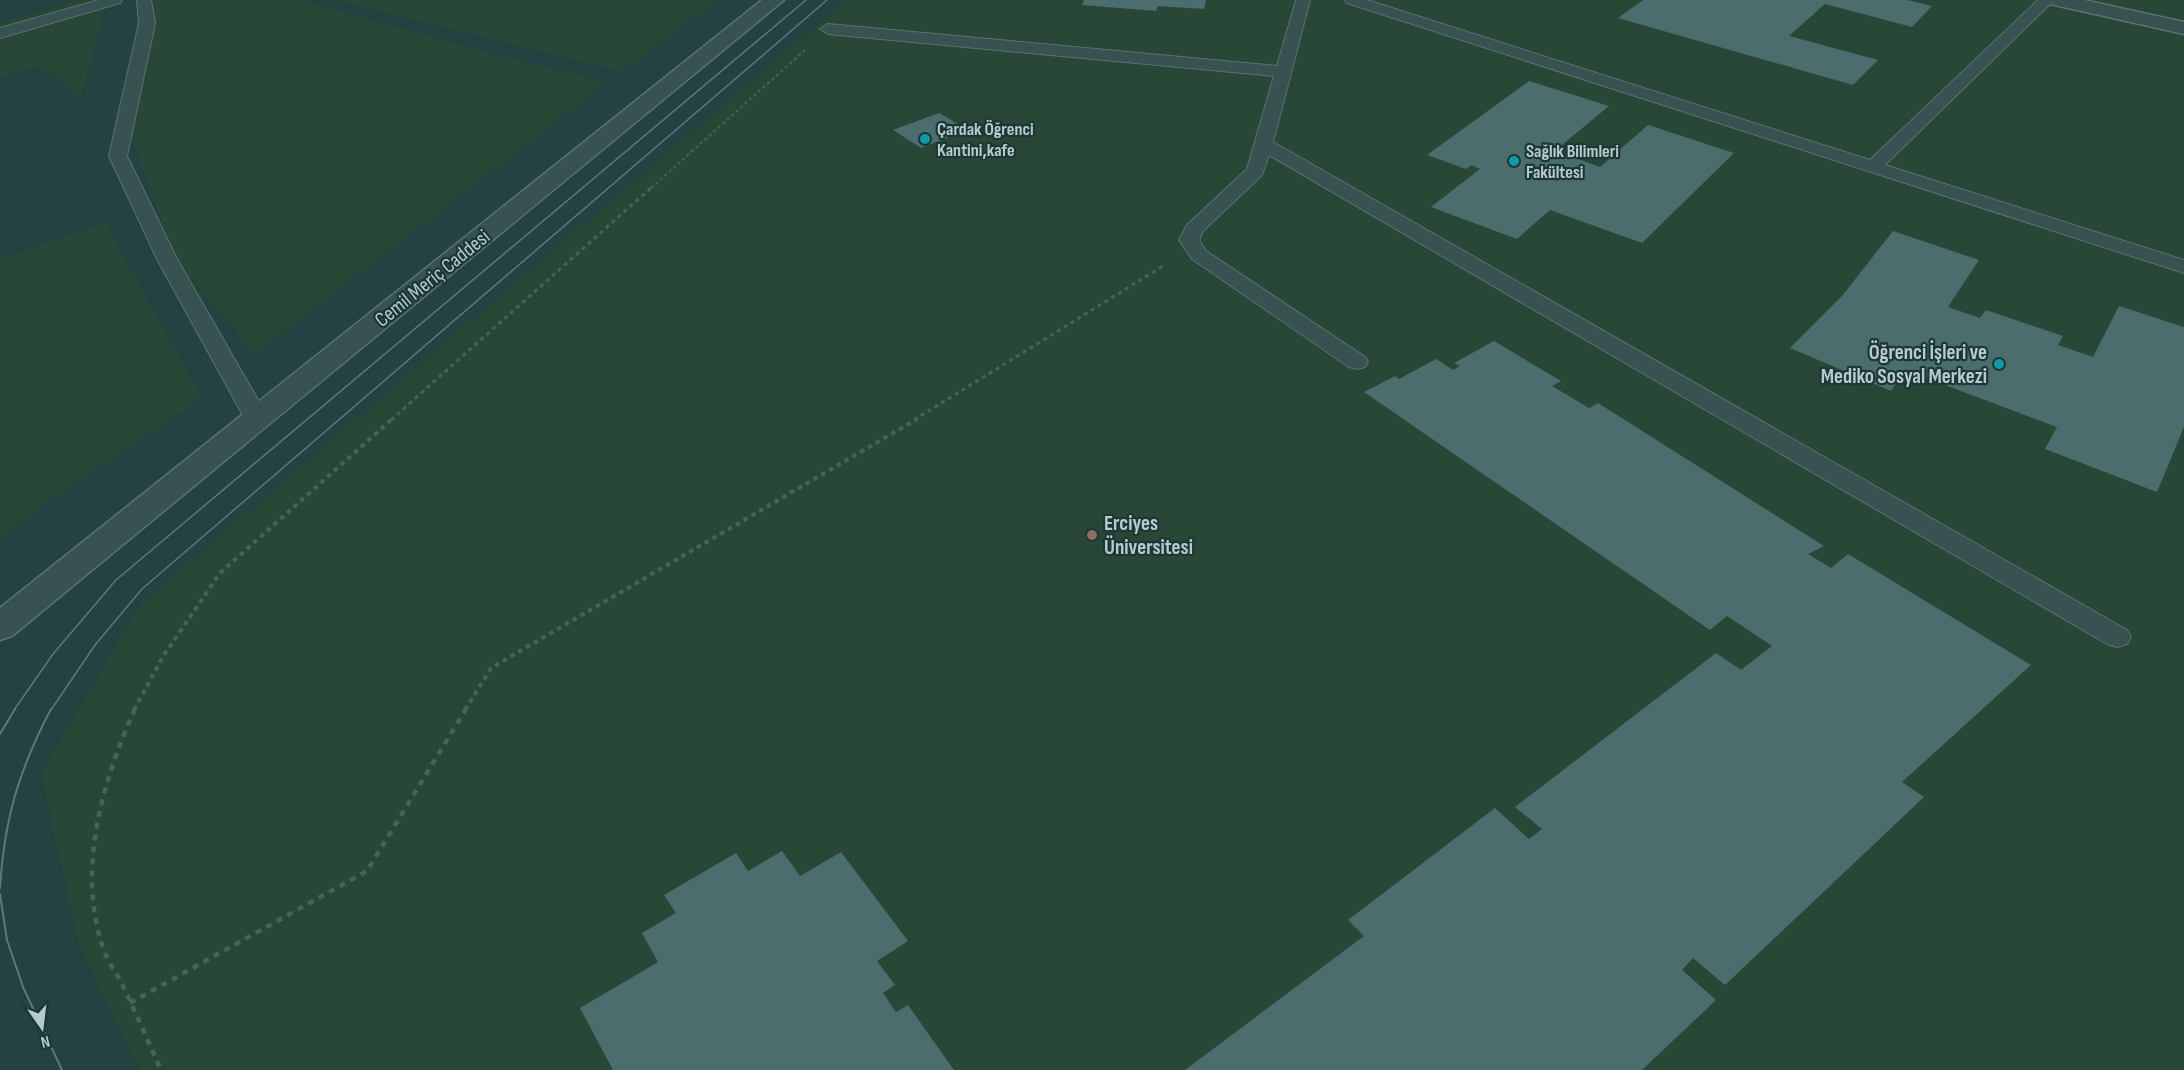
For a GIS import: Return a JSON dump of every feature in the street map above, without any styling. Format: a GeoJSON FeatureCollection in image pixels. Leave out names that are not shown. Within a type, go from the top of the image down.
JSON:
{"type":"FeatureCollection","features":[{"type":"Feature","properties":{"kind":"street","name":"Cemil Meriç Caddesi"},"geometry":{"type":"LineString","coordinates":[[88,555],[774,0]]}},
{"type":"Feature","properties":{"kind":"street"},"geometry":{"type":"LineString","coordinates":[[2057,0],[2184,28]]}},
{"type":"Feature","properties":{"kind":"street"},"geometry":{"type":"LineString","coordinates":[[2120,0],[2184,15]]}},
{"type":"Feature","properties":{"kind":"street"},"geometry":{"type":"LineString","coordinates":[[0,616],[88,555]]}},
{"type":"Feature","properties":{"kind":"street"},"geometry":{"type":"LineString","coordinates":[[0,627],[88,555]]}},
{"type":"Feature","properties":{"kind":"street"},"geometry":{"type":"LineString","coordinates":[[0,645],[88,555]]}},
{"type":"Feature","properties":{"kind":"lane"},"geometry":{"type":"LineString","coordinates":[[0,33],[116,0]]}},
{"type":"Feature","properties":{"kind":"lane"},"geometry":{"type":"LineString","coordinates":[[144,0],[147,22],[118,156],[167,259],[257,419]]}},
{"type":"Feature","properties":{"kind":"lane"},"geometry":{"type":"LineString","coordinates":[[1303,0],[1256,171],[1190,234],[1192,247],[1199,255],[1357,362]]}},
{"type":"Feature","properties":{"kind":"lane"},"geometry":{"type":"LineString","coordinates":[[1352,0],[2184,267]]}},
{"type":"Feature","properties":{"kind":"lane"},"geometry":{"type":"LineString","coordinates":[[1873,167],[2047,0]]}},
{"type":"Feature","properties":{"kind":"lane"},"geometry":{"type":"LineString","coordinates":[[828,29],[1283,72]]}},
{"type":"Feature","properties":{"kind":"lane"},"geometry":{"type":"LineString","coordinates":[[1263,144],[2116,637]]}},
{"type":"Feature","properties":{"kind":"path"},"geometry":{"type":"LineString","coordinates":[[161,1070],[101,943],[93,886],[96,828],[107,777],[125,729],[150,678],[192,609],[220,573],[828,29]]}},
{"type":"Feature","properties":{"kind":"path"},"geometry":{"type":"LineString","coordinates":[[130,1003],[367,871],[491,668],[939,406],[1192,247]]}},
{"type":"Feature","properties":{"kind":"green space"},"geometry":{"type":"Polygon","coordinates":[[[80,0],[106,0],[81,97],[40,66],[0,78],[0,23],[80,0]]]}},
{"type":"Feature","properties":{"kind":"green space"},"geometry":{"type":"Polygon","coordinates":[[[152,0],[302,0],[496,55],[608,82],[255,354],[177,263],[129,131],[152,0]]]}},
{"type":"Feature","properties":{"kind":"green space"},"geometry":{"type":"Polygon","coordinates":[[[334,0],[716,0],[622,72],[334,0]]]}},
{"type":"Feature","properties":{"kind":"green space","name":"Erciyes Üniversitesi"},"geometry":{"type":"Polygon","coordinates":[[[846,0],[2184,0],[2184,1070],[140,1070],[80,948],[41,773],[141,603],[846,0]]]}},
{"type":"Feature","properties":{"kind":"green space"},"geometry":{"type":"Polygon","coordinates":[[[105,222],[202,398],[49,501],[0,539],[0,259],[105,222]]]}},
{"type":"Feature","properties":{"kind":"building"},"geometry":{"type":"Polygon","coordinates":[[[1084,0],[1206,0],[1204,9],[1158,6],[1156,11],[1082,5],[1084,0]]]}},
{"type":"Feature","properties":{"kind":"building"},"geometry":{"type":"Polygon","coordinates":[[[1643,0],[1907,0],[1932,6],[1912,27],[1825,4],[1789,36],[1878,60],[1853,85],[1618,18],[1643,0]]]}},
{"type":"Feature","properties":{"kind":"building"},"geometry":{"type":"Polygon","coordinates":[[[1529,81],[1609,106],[1551,154],[1560,157],[1564,154],[1600,167],[1648,125],[1734,153],[1642,243],[1550,210],[1517,239],[1431,207],[1480,169],[1471,165],[1466,169],[1427,155],[1529,81]]]}},
{"type":"Feature","properties":{"kind":"building","name":"Çardak Öğrenci Kantini,kafe"},"geometry":{"type":"Polygon","coordinates":[[[939,113],[968,130],[921,148],[893,130],[939,113]]]}},
{"type":"Feature","properties":{"kind":"building"},"geometry":{"type":"Polygon","coordinates":[[[1893,231],[1979,260],[1948,307],[1980,318],[1986,310],[2063,336],[2058,345],[2093,357],[2119,306],[2184,327],[2184,427],[2157,492],[2045,449],[2057,427],[1905,370],[1891,391],[1790,348],[1842,296],[1893,231]]]}},
{"type":"Feature","properties":{"kind":"building"},"geometry":{"type":"Polygon","coordinates":[[[1494,341],[1561,381],[1552,386],[1589,408],[1598,403],[1824,546],[1808,554],[1831,568],[1848,554],[2031,665],[1902,782],[1924,797],[1725,985],[1693,958],[1682,970],[1716,1000],[1642,1070],[1185,1070],[1364,936],[1348,920],[1495,808],[1529,839],[1542,829],[1515,807],[1716,653],[1741,670],[1772,646],[1727,616],[1710,630],[1364,392],[1395,376],[1399,379],[1436,359],[1453,370],[1460,366],[1454,363],[1494,341]]]}},
{"type":"Feature","properties":{"kind":"building"},"geometry":{"type":"Polygon","coordinates":[[[782,851],[800,876],[841,852],[908,941],[877,961],[895,985],[883,993],[896,1012],[908,1005],[954,1070],[613,1070],[580,1008],[658,962],[642,933],[676,913],[664,895],[736,853],[748,871],[782,851]]]}},
{"type":"Feature","properties":{"kind":"tram line"},"geometry":{"type":"LineString","coordinates":[[14,710],[53,654],[116,580],[806,0]]}},
{"type":"Feature","properties":{"kind":"tram line"},"geometry":{"type":"LineString","coordinates":[[51,710],[95,645],[142,589],[827,0]]}},
{"type":"Feature","properties":{"kind":"tram line"},"geometry":{"type":"LineString","coordinates":[[0,734],[15,709]]}},
{"type":"Feature","properties":{"kind":"tram line"},"geometry":{"type":"LineString","coordinates":[[0,888],[9,817],[30,753],[51,709]]}},
{"type":"Feature","properties":{"kind":"tram line"},"geometry":{"type":"LineString","coordinates":[[0,894],[7,940],[23,987],[62,1070]]}},
{"type":"Feature","properties":{"kind":"place","name":"Çardak Öğrenci Kantini,kafe"},"geometry":{"type":"Point","coordinates":[925,139]}},
{"type":"Feature","properties":{"kind":"place","name":"Sağlık Bilimleri Fakültesi"},"geometry":{"type":"Point","coordinates":[1514,161]}},
{"type":"Feature","properties":{"kind":"place","name":"Öğrenci İşleri ve Mediko Sosyal Merkezi"},"geometry":{"type":"Point","coordinates":[1999,364]}},
{"type":"Feature","properties":{"kind":"place","name":"Erciyes Üniversitesi"},"geometry":{"type":"Point","coordinates":[1092,535]}}]}
